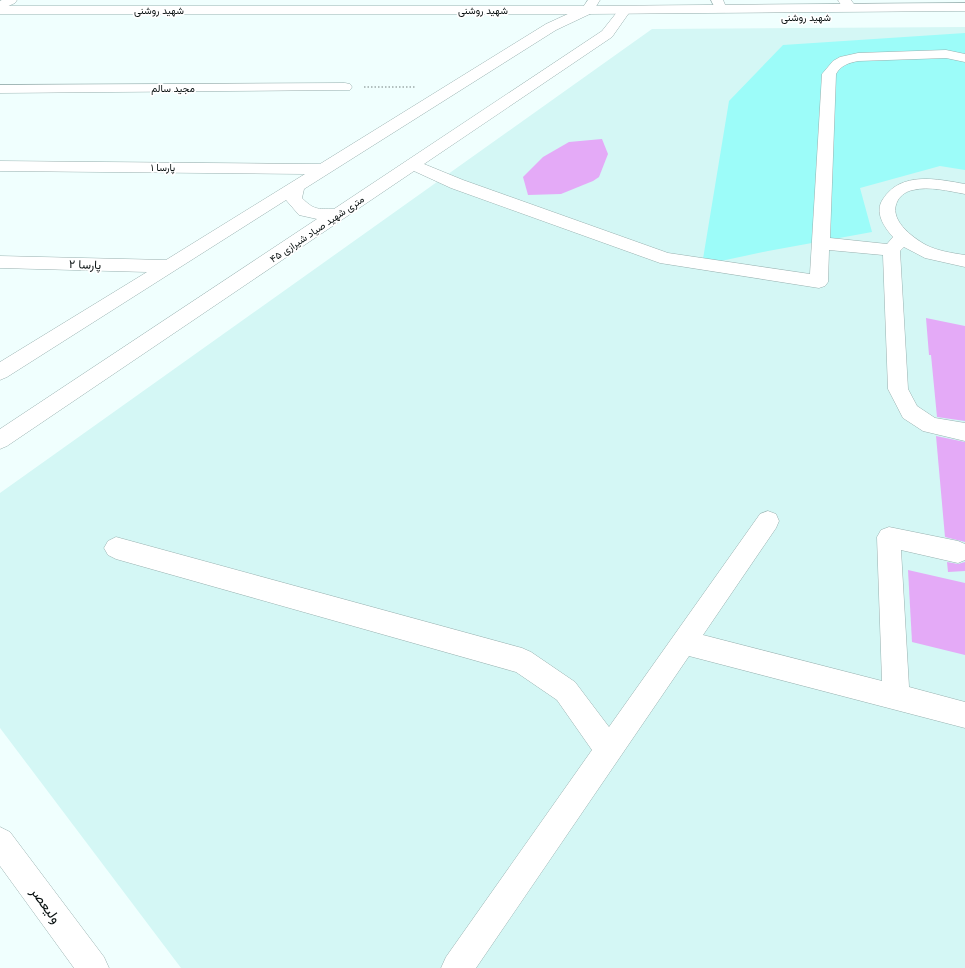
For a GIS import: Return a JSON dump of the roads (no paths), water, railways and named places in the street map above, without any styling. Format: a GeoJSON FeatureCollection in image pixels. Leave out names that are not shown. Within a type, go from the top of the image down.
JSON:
{"type":"FeatureCollection","features":[{"type":"Feature","properties":{"kind":"street"},"geometry":{"type":"LineString","coordinates":[[0,6],[11,0]]}},
{"type":"Feature","properties":{"kind":"street","name":"شهید روشنی"},"geometry":{"type":"LineString","coordinates":[[0,18],[572,18],[719,5],[847,4],[948,12],[965,16]]}},
{"type":"Feature","properties":{"kind":"street"},"geometry":{"type":"LineString","coordinates":[[0,372],[551,28],[572,18],[591,5]]}},
{"type":"Feature","properties":{"kind":"street","name":"شهید روشنی"},"geometry":{"type":"LineString","coordinates":[[0,10],[591,5],[623,14],[948,12],[965,7]]}},
{"type":"Feature","properties":{"kind":"street","name":"۴۵ متری شهید صیاد شیرازی"},"geometry":{"type":"LineString","coordinates":[[0,440],[607,34],[623,14]]}},
{"type":"Feature","properties":{"kind":"street"},"geometry":{"type":"LineString","coordinates":[[413,165],[457,184],[666,260],[819,282],[830,74],[832,68],[838,63],[858,57],[946,54],[965,58]]}},
{"type":"Feature","properties":{"kind":"street","name":"مجید سالم"},"geometry":{"type":"LineString","coordinates":[[0,89],[345,87]]}},
{"type":"Feature","properties":{"kind":"street","name":"پارسا ۱"},"geometry":{"type":"LineString","coordinates":[[0,166],[325,169]]}},
{"type":"Feature","properties":{"kind":"street"},"geometry":{"type":"LineString","coordinates":[[965,188],[930,183],[912,185],[898,190],[889,199],[887,211],[897,244],[898,389],[910,412],[930,425],[965,432]]}},
{"type":"Feature","properties":{"kind":"street"},"geometry":{"type":"LineString","coordinates":[[297,187],[293,196],[294,200],[305,211],[314,214],[340,214]]}},
{"type":"Feature","properties":{"kind":"street"},"geometry":{"type":"LineString","coordinates":[[821,243],[897,244],[965,261]]}},
{"type":"Feature","properties":{"kind":"street","name":"پارسا ۲"},"geometry":{"type":"LineString","coordinates":[[0,262],[169,266]]}},
{"type":"Feature","properties":{"kind":"street"},"geometry":{"type":"LineString","coordinates":[[457,968],[768,521]]}},
{"type":"Feature","properties":{"kind":"street"},"geometry":{"type":"LineString","coordinates":[[896,697],[889,537],[958,552]]}},
{"type":"Feature","properties":{"kind":"street"},"geometry":{"type":"LineString","coordinates":[[116,548],[522,661],[566,691],[608,751]]}},
{"type":"Feature","properties":{"kind":"street"},"geometry":{"type":"LineString","coordinates":[[684,642],[965,715]]}},
{"type":"Feature","properties":{"kind":"street","name":"ولیعصر"},"geometry":{"type":"LineString","coordinates":[[0,842],[93,968]]}}]}
